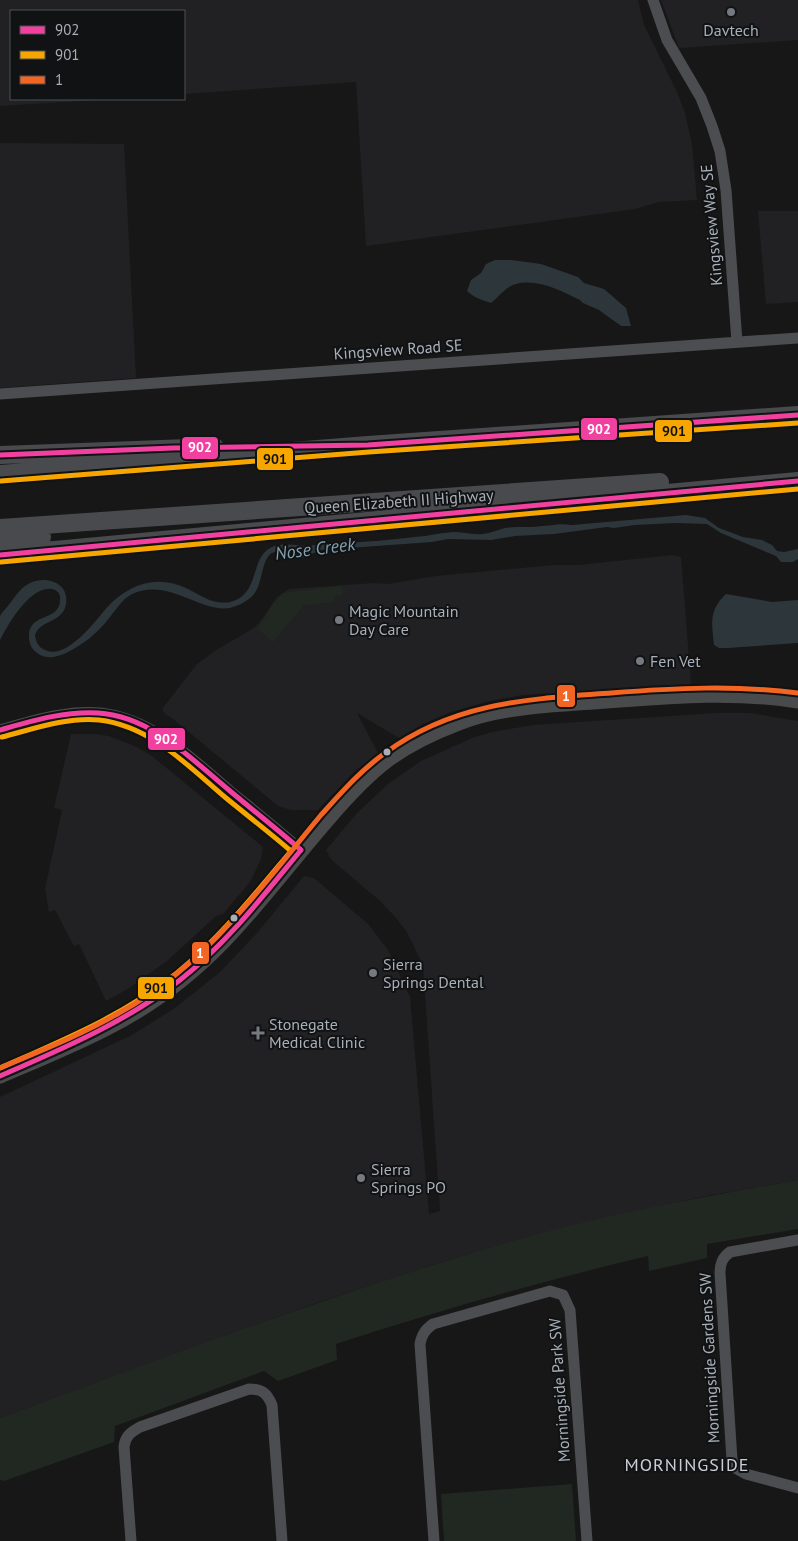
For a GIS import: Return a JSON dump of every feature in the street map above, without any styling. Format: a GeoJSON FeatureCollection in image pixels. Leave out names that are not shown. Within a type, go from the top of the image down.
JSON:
{"type":"FeatureCollection","features":[{"type":"Feature","properties":{"kind":"highway"},"geometry":{"type":"LineString","coordinates":[[0,474],[368,445],[798,416]]}},
{"type":"Feature","properties":{"kind":"highway"},"geometry":{"type":"LineString","coordinates":[[0,455],[174,448],[368,445]]}},
{"type":"Feature","properties":{"kind":"highway","name":"Queen Elizabeth II Highway"},"geometry":{"type":"LineString","coordinates":[[0,528],[336,506],[798,472]]}},
{"type":"Feature","properties":{"kind":"highway"},"geometry":{"type":"LineString","coordinates":[[0,555],[798,481]]}},
{"type":"Feature","properties":{"kind":"highway"},"geometry":{"type":"LineString","coordinates":[[0,541],[147,528],[336,506]]}},
{"type":"Feature","properties":{"kind":"main road"},"geometry":{"type":"LineString","coordinates":[[0,1076],[108,1028],[180,980],[232,932],[350,794],[388,760],[415,743],[460,722],[498,712],[571,703],[699,694],[740,694],[798,702]]}},
{"type":"Feature","properties":{"kind":"street","name":"Kingsview Way SE"},"geometry":{"type":"LineString","coordinates":[[653,0],[668,40],[701,98],[720,151],[726,190],[737,342]]}},
{"type":"Feature","properties":{"kind":"street","name":"Kingsview Road SE"},"geometry":{"type":"LineString","coordinates":[[0,394],[798,338]]}},
{"type":"Feature","properties":{"kind":"street"},"geometry":{"type":"LineString","coordinates":[[0,730],[45,718],[80,712],[119,716],[141,724],[159,733],[189,756],[301,850]]}},
{"type":"Feature","properties":{"kind":"street","name":"Morningside Gardens SW"},"geometry":{"type":"LineString","coordinates":[[798,1240],[730,1252],[724,1257],[720,1265],[720,1273],[732,1460],[737,1469],[746,1474],[798,1488]]}},
{"type":"Feature","properties":{"kind":"street","name":"Morningside Park SW"},"geometry":{"type":"LineString","coordinates":[[434,1541],[420,1344],[422,1336],[425,1330],[433,1324],[550,1291],[563,1295],[570,1310],[587,1541]]}},
{"type":"Feature","properties":{"kind":"street"},"geometry":{"type":"LineString","coordinates":[[131,1541],[124,1447],[124,1441],[128,1435],[140,1428],[249,1389],[257,1389],[264,1392],[272,1405],[282,1541]]}},
{"type":"Feature","properties":{"kind":"shaded area"},"geometry":{"type":"Polygon","coordinates":[[[0,0],[638,0],[644,25],[677,92],[685,113],[692,144],[697,200],[659,202],[635,209],[366,246],[356,82],[185,94],[185,10],[10,10],[10,100],[99,100],[0,106],[0,0]]]}},
{"type":"Feature","properties":{"kind":"shaded area"},"geometry":{"type":"Polygon","coordinates":[[[661,0],[798,0],[798,40],[679,48],[661,0]]]}},
{"type":"Feature","properties":{"kind":"shaded area"},"geometry":{"type":"Polygon","coordinates":[[[0,143],[124,144],[136,378],[0,388],[0,143]]]}},
{"type":"Feature","properties":{"kind":"shaded area"},"geometry":{"type":"Polygon","coordinates":[[[758,211],[798,211],[798,302],[766,304],[758,211]]]}},
{"type":"Feature","properties":{"kind":"shaded area"},"geometry":{"type":"Polygon","coordinates":[[[672,555],[681,557],[691,684],[522,695],[490,701],[451,712],[423,724],[399,738],[357,713],[378,753],[353,773],[318,810],[291,810],[278,806],[165,714],[162,709],[196,665],[216,650],[254,628],[277,597],[289,589],[374,583],[388,584],[436,576],[554,565],[579,565],[672,555]]]}},
{"type":"Feature","properties":{"kind":"shaded area"},"geometry":{"type":"Polygon","coordinates":[[[342,586],[343,595],[334,596],[334,602],[304,605],[273,642],[258,629],[273,604],[283,593],[342,586]]]}},
{"type":"Feature","properties":{"kind":"shaded area"},"geometry":{"type":"Polygon","coordinates":[[[716,713],[750,713],[798,721],[798,1180],[706,1196],[625,1214],[533,1236],[439,1263],[322,1301],[0,1418],[0,1097],[132,1035],[175,1008],[220,972],[257,933],[304,876],[314,878],[368,924],[388,950],[410,997],[429,1214],[440,1211],[423,965],[407,932],[396,918],[380,901],[334,862],[326,850],[357,813],[389,783],[421,761],[472,738],[492,732],[533,725],[716,713]]]}},
{"type":"Feature","properties":{"kind":"shaded area"},"geometry":{"type":"Polygon","coordinates":[[[71,734],[109,736],[139,748],[152,756],[263,847],[261,859],[250,882],[223,914],[216,916],[167,961],[128,989],[106,1001],[79,944],[74,946],[55,910],[49,912],[45,889],[62,810],[54,808],[71,734]]]}},
{"type":"Feature","properties":{"kind":"shaded area"},"geometry":{"type":"Polygon","coordinates":[[[798,1180],[798,1229],[707,1244],[707,1258],[649,1271],[648,1256],[413,1319],[336,1344],[337,1360],[278,1381],[264,1371],[115,1426],[114,1442],[4,1481],[0,1480],[0,1418],[330,1299],[531,1236],[597,1219],[798,1180]]]}},
{"type":"Feature","properties":{"kind":"shaded area"},"geometry":{"type":"Polygon","coordinates":[[[572,1484],[576,1541],[444,1541],[441,1494],[572,1484]]]}},
{"type":"Feature","properties":{"kind":"water"},"geometry":{"type":"Polygon","coordinates":[[[495,260],[541,264],[578,277],[584,283],[604,289],[626,308],[631,326],[621,326],[599,310],[580,300],[541,284],[524,283],[512,285],[491,303],[475,297],[467,291],[471,280],[481,273],[486,264],[495,260]]]}},
{"type":"Feature","properties":{"kind":"water","name":"Nose Creek"},"geometry":{"type":"Polygon","coordinates":[[[686,515],[705,518],[719,528],[743,537],[762,540],[772,545],[777,551],[784,552],[798,549],[798,559],[793,562],[781,562],[776,556],[721,533],[707,524],[676,523],[607,527],[491,540],[448,539],[432,542],[321,550],[302,558],[299,551],[275,552],[265,562],[254,594],[236,606],[214,607],[167,591],[141,591],[126,598],[101,628],[84,642],[62,655],[46,657],[35,652],[29,637],[33,624],[55,612],[59,607],[60,598],[57,592],[52,589],[44,590],[28,599],[9,624],[0,640],[0,616],[22,588],[38,580],[53,581],[63,589],[66,596],[66,604],[61,615],[42,626],[35,635],[41,647],[53,652],[62,650],[78,639],[122,594],[142,584],[164,582],[176,584],[208,599],[224,603],[240,598],[251,584],[260,559],[265,552],[272,547],[280,545],[306,546],[420,537],[453,532],[483,534],[510,527],[572,525],[686,515]]]}},
{"type":"Feature","properties":{"kind":"water"},"geometry":{"type":"Polygon","coordinates":[[[726,594],[772,602],[798,600],[798,643],[728,648],[719,648],[714,645],[712,618],[716,606],[726,594]]]}},
{"type":"Feature","properties":{"kind":"transit line","name":"902"},"geometry":{"type":"LineString","coordinates":[[0,455],[173,448],[368,445],[798,415]]}},
{"type":"Feature","properties":{"kind":"transit line","name":"901"},"geometry":{"type":"LineString","coordinates":[[1,481],[369,452],[798,423]]}},
{"type":"Feature","properties":{"kind":"transit line","name":"902"},"geometry":{"type":"LineString","coordinates":[[0,555],[798,481]]}},
{"type":"Feature","properties":{"kind":"transit line","name":"901"},"geometry":{"type":"LineString","coordinates":[[1,562],[798,489]]}},
{"type":"Feature","properties":{"kind":"transit line","name":"1"},"geometry":{"type":"LineString","coordinates":[[0,1068],[105,1021],[135,1004],[164,984],[192,961],[231,922],[266,883],[321,815],[359,774],[385,753],[411,736],[438,723],[465,713],[493,706],[581,695],[705,688],[775,690],[798,693]]}},
{"type":"Feature","properties":{"kind":"transit line","name":"902"},"geometry":{"type":"LineString","coordinates":[[0,730],[48,717],[85,713],[117,716],[136,722],[169,741],[185,753],[301,850]]}},
{"type":"Feature","properties":{"kind":"transit line","name":"901"},"geometry":{"type":"LineString","coordinates":[[0,1068],[92,1026],[157,988],[208,945],[291,851],[168,749],[135,730],[99,720],[74,720],[50,724],[2,737]]}},
{"type":"Feature","properties":{"kind":"transit line","name":"902"},"geometry":{"type":"LineString","coordinates":[[0,1076],[116,1022],[180,980],[229,935],[301,850]]}},
{"type":"Feature","properties":{"kind":"place","name":"Davtech"},"geometry":{"type":"Point","coordinates":[731,12]}},
{"type":"Feature","properties":{"kind":"place","name":"Magic Mountain Day Care"},"geometry":{"type":"Point","coordinates":[339,620]}},
{"type":"Feature","properties":{"kind":"place","name":"Fen Vet"},"geometry":{"type":"Point","coordinates":[640,661]}},
{"type":"Feature","properties":{"kind":"place","name":"Sierra Springs Dental"},"geometry":{"type":"Point","coordinates":[373,973]}},
{"type":"Feature","properties":{"kind":"place","name":"Stonegate Medical Clinic"},"geometry":{"type":"Point","coordinates":[258,1033]}},
{"type":"Feature","properties":{"kind":"place","name":"Sierra Springs PO"},"geometry":{"type":"Point","coordinates":[361,1178]}},
{"type":"Feature","properties":{"kind":"district","name":"MORNINGSIDE"},"geometry":{"type":"Point","coordinates":[687,1465]}}]}
